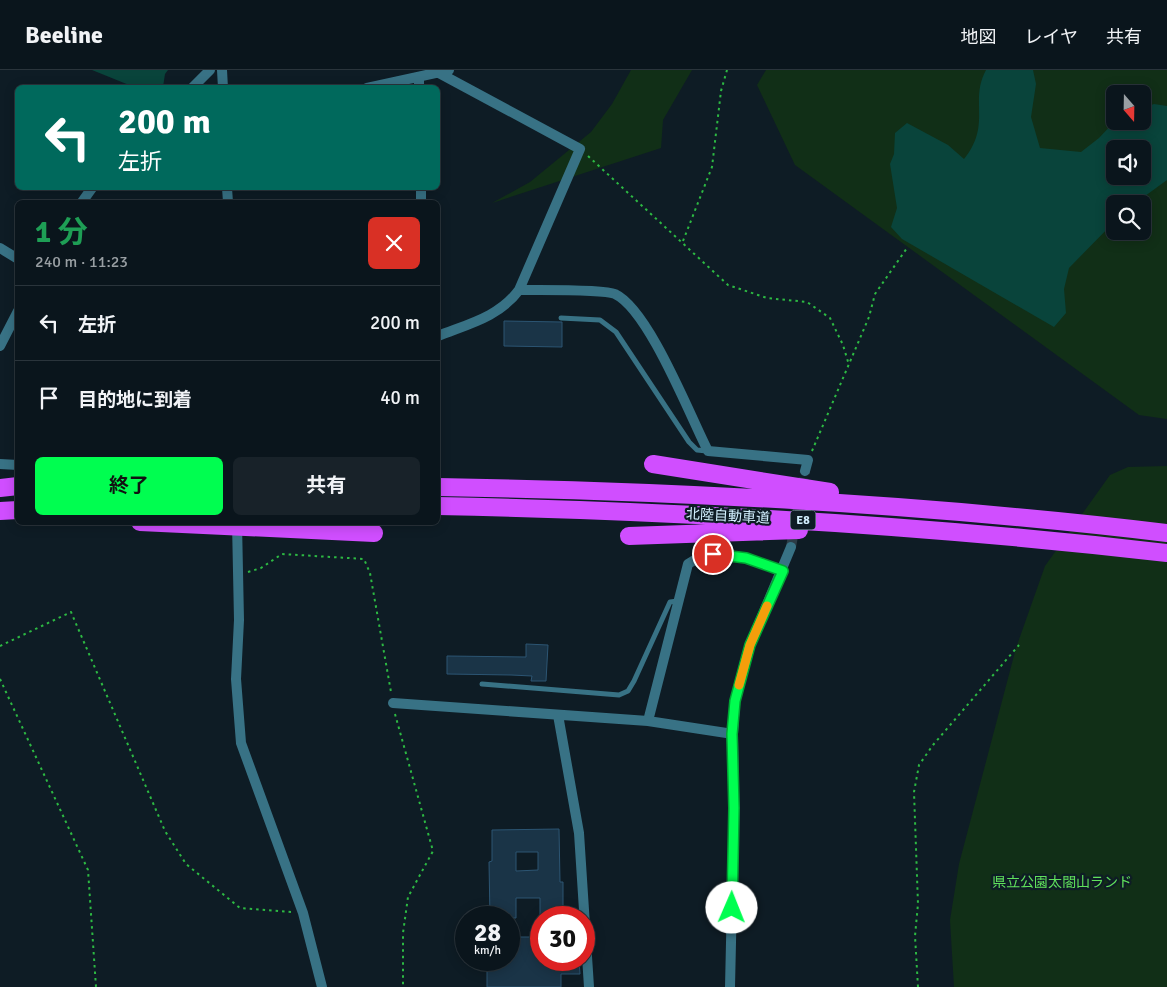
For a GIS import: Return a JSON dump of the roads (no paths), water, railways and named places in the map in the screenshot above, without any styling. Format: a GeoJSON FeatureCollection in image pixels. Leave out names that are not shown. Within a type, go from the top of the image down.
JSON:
{"type":"FeatureCollection","features":[{"type":"Feature","properties":{"kind":"highway"},"geometry":{"type":"LineString","coordinates":[[653,464],[841,493],[1054,517],[1137,529]]}},
{"type":"Feature","properties":{"kind":"highway"},"geometry":{"type":"LineString","coordinates":[[0,488],[15,486]]}},
{"type":"Feature","properties":{"kind":"highway","name":"北陸自動車道"},"geometry":{"type":"LineString","coordinates":[[440,487],[758,497],[918,509],[1167,533]]}},
{"type":"Feature","properties":{"kind":"highway"},"geometry":{"type":"LineString","coordinates":[[0,492],[15,491]]}},
{"type":"Feature","properties":{"kind":"highway","name":"北陸自動車道"},"geometry":{"type":"LineString","coordinates":[[440,506],[755,517],[994,536],[1167,553]]}},
{"type":"Feature","properties":{"kind":"highway"},"geometry":{"type":"LineString","coordinates":[[0,512],[15,510]]}},
{"type":"Feature","properties":{"kind":"highway"},"geometry":{"type":"LineString","coordinates":[[0,519],[15,519]]}},
{"type":"Feature","properties":{"kind":"highway"},"geometry":{"type":"LineString","coordinates":[[204,525],[374,533]]}},
{"type":"Feature","properties":{"kind":"highway"},"geometry":{"type":"LineString","coordinates":[[629,536],[814,530],[994,536]]}},
{"type":"Feature","properties":{"kind":"street"},"geometry":{"type":"LineString","coordinates":[[195,85],[210,70]]}},
{"type":"Feature","properties":{"kind":"street"},"geometry":{"type":"LineString","coordinates":[[222,70],[223,85]]}},
{"type":"Feature","properties":{"kind":"street"},"geometry":{"type":"LineString","coordinates":[[393,85],[419,82],[444,72],[580,149],[519,290],[502,309],[440,335]]}},
{"type":"Feature","properties":{"kind":"street"},"geometry":{"type":"LineString","coordinates":[[0,248],[15,257]]}},
{"type":"Feature","properties":{"kind":"street"},"geometry":{"type":"LineString","coordinates":[[519,290],[614,294],[627,302],[652,337],[708,451],[808,460],[805,471]]}},
{"type":"Feature","properties":{"kind":"street"},"geometry":{"type":"LineString","coordinates":[[0,346],[15,318]]}},
{"type":"Feature","properties":{"kind":"street"},"geometry":{"type":"LineString","coordinates":[[0,464],[15,466]]}},
{"type":"Feature","properties":{"kind":"street"},"geometry":{"type":"LineString","coordinates":[[237,525],[239,620],[236,679],[241,743],[303,913],[322,987]]}},
{"type":"Feature","properties":{"kind":"street"},"geometry":{"type":"LineString","coordinates":[[730,987],[734,808],[732,734],[735,701],[750,645],[792,547]]}},
{"type":"Feature","properties":{"kind":"street"},"geometry":{"type":"LineString","coordinates":[[648,721],[688,564],[698,557],[713,554],[746,558],[783,571]]}},
{"type":"Feature","properties":{"kind":"street"},"geometry":{"type":"LineString","coordinates":[[393,703],[648,721],[732,734]]}},
{"type":"Feature","properties":{"kind":"street"},"geometry":{"type":"LineString","coordinates":[[558,715],[579,834],[589,987]]}},
{"type":"Feature","properties":{"kind":"lane"},"geometry":{"type":"LineString","coordinates":[[561,318],[600,320],[616,332],[689,442],[697,450],[708,451]]}},
{"type":"Feature","properties":{"kind":"lane"},"geometry":{"type":"LineString","coordinates":[[482,684],[619,694],[628,690],[634,682],[670,602],[678,601]]}},
{"type":"Feature","properties":{"kind":"tunnel"},"geometry":{"type":"LineString","coordinates":[[791,547],[805,471]]}},
{"type":"Feature","properties":{"kind":"park label","name":"県立公園太閤山ランド"},"geometry":{"type":"Point","coordinates":[1062,882]}}]}
